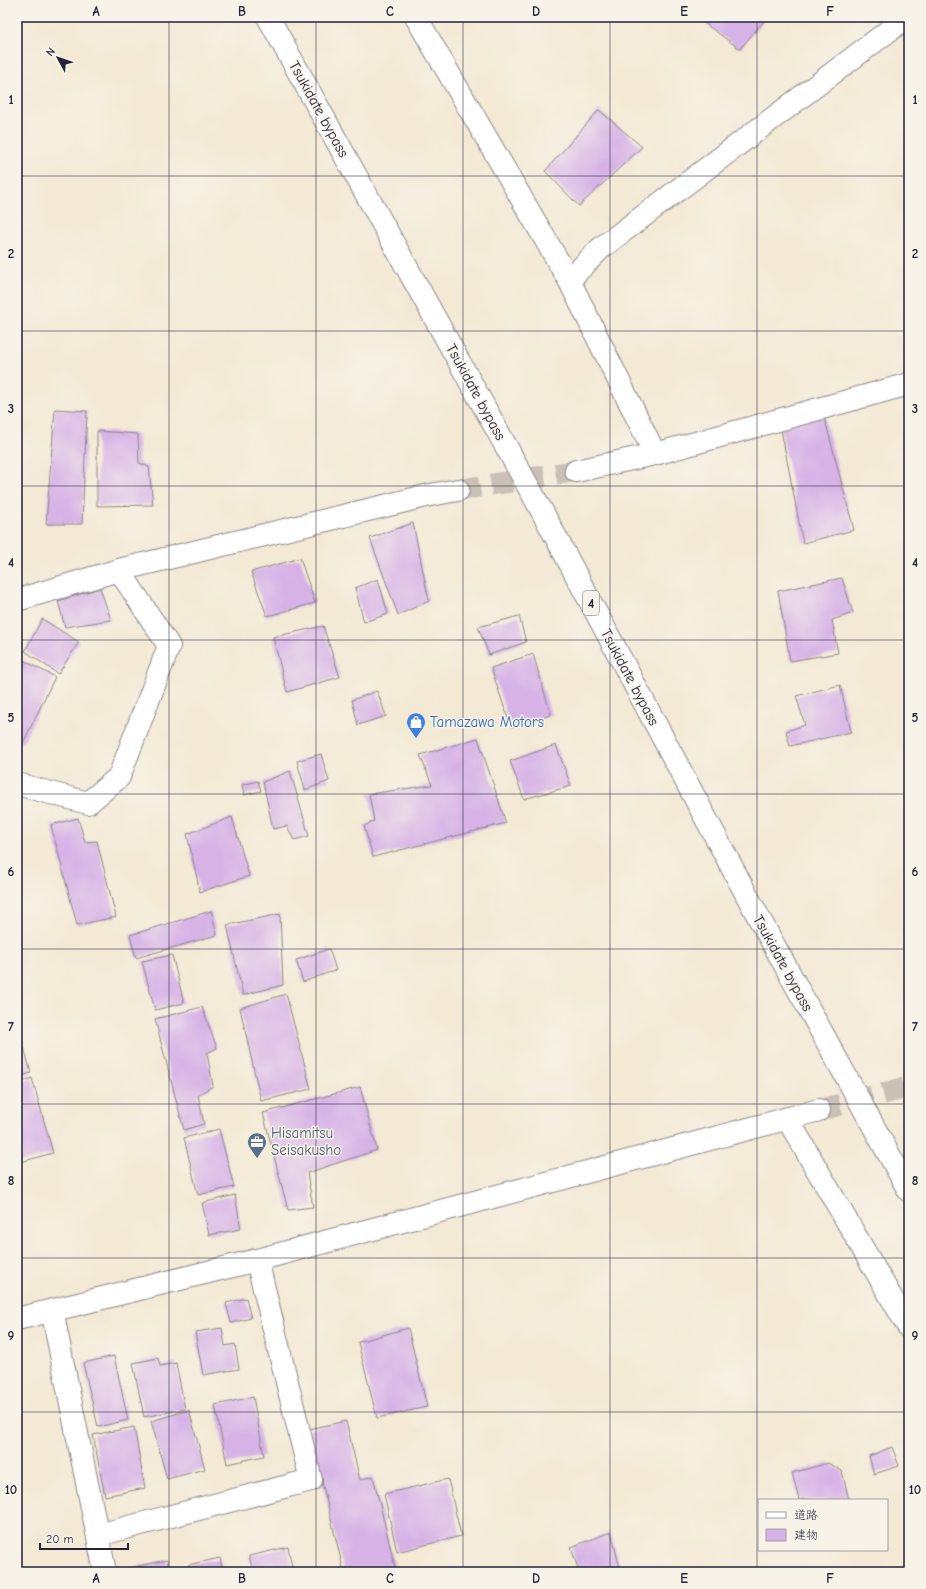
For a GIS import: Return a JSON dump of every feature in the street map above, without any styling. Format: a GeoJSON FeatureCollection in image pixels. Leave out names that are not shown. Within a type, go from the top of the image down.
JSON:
{"type":"FeatureCollection","features":[{"type":"Feature","properties":{"kind":"main road","name":"Tsukidate bypass"},"geometry":{"type":"LineString","coordinates":[[268,17],[543,513],[758,918],[909,1191]]}},
{"type":"Feature","properties":{"kind":"main road"},"geometry":{"type":"LineString","coordinates":[[416,17],[569,280],[655,454]]}},
{"type":"Feature","properties":{"kind":"main road"},"geometry":{"type":"LineString","coordinates":[[569,280],[601,248],[907,17]]}},
{"type":"Feature","properties":{"kind":"main road"},"geometry":{"type":"LineString","coordinates":[[576,471],[655,454],[909,384]]}},
{"type":"Feature","properties":{"kind":"main road"},"geometry":{"type":"LineString","coordinates":[[17,600],[119,570],[430,495],[458,490]]}},
{"type":"Feature","properties":{"kind":"main road"},"geometry":{"type":"LineString","coordinates":[[17,784],[88,802],[119,777],[169,646],[119,570]]}},
{"type":"Feature","properties":{"kind":"main road"},"geometry":{"type":"LineString","coordinates":[[17,1319],[257,1260],[819,1110]]}},
{"type":"Feature","properties":{"kind":"main road"},"geometry":{"type":"LineString","coordinates":[[787,1118],[909,1328]]}},
{"type":"Feature","properties":{"kind":"main road"},"geometry":{"type":"LineString","coordinates":[[98,1535],[311,1480],[257,1260]]}},
{"type":"Feature","properties":{"kind":"main road"},"geometry":{"type":"LineString","coordinates":[[52,1310],[105,1572]]}},
{"type":"Feature","properties":{"kind":"building"},"geometry":{"type":"Polygon","coordinates":[[[696,17],[767,17],[740,49],[696,17]]]}},
{"type":"Feature","properties":{"kind":"building"},"geometry":{"type":"Polygon","coordinates":[[[599,110],[642,147],[579,206],[545,171],[599,110]]]}},
{"type":"Feature","properties":{"kind":"building"},"geometry":{"type":"Polygon","coordinates":[[[55,409],[87,411],[82,524],[46,524],[55,409]]]}},
{"type":"Feature","properties":{"kind":"building"},"geometry":{"type":"Polygon","coordinates":[[[824,416],[854,530],[803,543],[780,424],[824,416]]]}},
{"type":"Feature","properties":{"kind":"building"},"geometry":{"type":"Polygon","coordinates":[[[97,431],[138,434],[139,463],[149,467],[153,505],[97,506],[97,431]]]}},
{"type":"Feature","properties":{"kind":"building"},"geometry":{"type":"Polygon","coordinates":[[[413,523],[429,601],[398,615],[370,538],[413,523]]]}},
{"type":"Feature","properties":{"kind":"building"},"geometry":{"type":"Polygon","coordinates":[[[300,558],[315,603],[267,616],[251,572],[300,558]]]}},
{"type":"Feature","properties":{"kind":"building"},"geometry":{"type":"Polygon","coordinates":[[[842,578],[853,613],[832,620],[838,653],[790,661],[778,591],[842,578]]]}},
{"type":"Feature","properties":{"kind":"building"},"geometry":{"type":"Polygon","coordinates":[[[378,579],[388,614],[364,622],[355,588],[378,579]]]}},
{"type":"Feature","properties":{"kind":"building"},"geometry":{"type":"Polygon","coordinates":[[[100,588],[111,620],[65,627],[58,601],[100,588]]]}},
{"type":"Feature","properties":{"kind":"building"},"geometry":{"type":"Polygon","coordinates":[[[519,616],[526,642],[489,655],[478,627],[519,616]]]}},
{"type":"Feature","properties":{"kind":"building"},"geometry":{"type":"Polygon","coordinates":[[[42,619],[79,642],[58,674],[25,651],[42,619]]]}},
{"type":"Feature","properties":{"kind":"building"},"geometry":{"type":"Polygon","coordinates":[[[323,626],[340,677],[287,692],[273,637],[323,626]]]}},
{"type":"Feature","properties":{"kind":"building"},"geometry":{"type":"Polygon","coordinates":[[[533,654],[551,715],[511,727],[491,668],[533,654]]]}},
{"type":"Feature","properties":{"kind":"building"},"geometry":{"type":"Polygon","coordinates":[[[17,657],[55,677],[23,743],[17,740],[17,657]]]}},
{"type":"Feature","properties":{"kind":"building"},"geometry":{"type":"Polygon","coordinates":[[[840,685],[851,732],[790,746],[786,731],[805,725],[796,696],[840,685]]]}},
{"type":"Feature","properties":{"kind":"building"},"geometry":{"type":"Polygon","coordinates":[[[377,691],[386,716],[358,725],[352,700],[377,691]]]}},
{"type":"Feature","properties":{"kind":"building"},"geometry":{"type":"Polygon","coordinates":[[[478,738],[506,823],[373,857],[364,826],[374,821],[369,794],[432,785],[420,755],[478,738]]]}},
{"type":"Feature","properties":{"kind":"building"},"geometry":{"type":"Polygon","coordinates":[[[556,745],[571,786],[524,799],[510,761],[556,745]]]}},
{"type":"Feature","properties":{"kind":"building"},"geometry":{"type":"Polygon","coordinates":[[[321,754],[329,781],[305,790],[297,761],[321,754]]]}},
{"type":"Feature","properties":{"kind":"building"},"geometry":{"type":"Polygon","coordinates":[[[290,771],[309,836],[294,840],[287,826],[273,829],[263,782],[290,771]]]}},
{"type":"Feature","properties":{"kind":"building"},"geometry":{"type":"Polygon","coordinates":[[[258,781],[261,791],[244,795],[242,785],[258,781]]]}},
{"type":"Feature","properties":{"kind":"building"},"geometry":{"type":"Polygon","coordinates":[[[232,817],[249,876],[200,892],[187,834],[232,817]]]}},
{"type":"Feature","properties":{"kind":"building"},"geometry":{"type":"Polygon","coordinates":[[[78,818],[85,842],[97,841],[116,917],[77,925],[51,825],[78,818]]]}},
{"type":"Feature","properties":{"kind":"building"},"geometry":{"type":"Polygon","coordinates":[[[211,911],[217,935],[136,958],[130,935],[211,911]]]}},
{"type":"Feature","properties":{"kind":"building"},"geometry":{"type":"Polygon","coordinates":[[[280,914],[283,985],[243,995],[227,925],[280,914]]]}},
{"type":"Feature","properties":{"kind":"building"},"geometry":{"type":"Polygon","coordinates":[[[329,949],[336,970],[303,982],[296,960],[329,949]]]}},
{"type":"Feature","properties":{"kind":"building"},"geometry":{"type":"Polygon","coordinates":[[[172,955],[184,1003],[155,1010],[142,961],[172,955]]]}},
{"type":"Feature","properties":{"kind":"building"},"geometry":{"type":"Polygon","coordinates":[[[286,994],[311,1089],[261,1101],[240,1008],[286,994]]]}},
{"type":"Feature","properties":{"kind":"building"},"geometry":{"type":"Polygon","coordinates":[[[202,1007],[217,1048],[207,1053],[213,1086],[198,1095],[204,1124],[184,1130],[155,1019],[202,1007]]]}},
{"type":"Feature","properties":{"kind":"building"},"geometry":{"type":"Polygon","coordinates":[[[17,1021],[31,1073],[17,1077],[17,1021]]]}},
{"type":"Feature","properties":{"kind":"building"},"geometry":{"type":"Polygon","coordinates":[[[32,1078],[53,1153],[17,1163],[17,1083],[32,1078]]]}},
{"type":"Feature","properties":{"kind":"building"},"geometry":{"type":"Polygon","coordinates":[[[360,1087],[377,1150],[307,1173],[313,1207],[288,1210],[263,1113],[360,1087]]]}},
{"type":"Feature","properties":{"kind":"building"},"geometry":{"type":"Polygon","coordinates":[[[219,1129],[234,1187],[198,1195],[184,1138],[219,1129]]]}},
{"type":"Feature","properties":{"kind":"building"},"geometry":{"type":"Polygon","coordinates":[[[235,1195],[241,1229],[209,1235],[202,1203],[235,1195]]]}},
{"type":"Feature","properties":{"kind":"building"},"geometry":{"type":"Polygon","coordinates":[[[246,1298],[251,1318],[231,1323],[226,1303],[246,1298]]]}},
{"type":"Feature","properties":{"kind":"building"},"geometry":{"type":"Polygon","coordinates":[[[222,1328],[225,1346],[235,1344],[239,1369],[203,1375],[195,1332],[222,1328]]]}},
{"type":"Feature","properties":{"kind":"building"},"geometry":{"type":"Polygon","coordinates":[[[408,1328],[427,1407],[377,1418],[358,1342],[408,1328]]]}},
{"type":"Feature","properties":{"kind":"building"},"geometry":{"type":"Polygon","coordinates":[[[114,1356],[128,1420],[98,1427],[83,1363],[114,1356]]]}},
{"type":"Feature","properties":{"kind":"building"},"geometry":{"type":"Polygon","coordinates":[[[158,1358],[160,1366],[176,1363],[185,1409],[144,1417],[133,1363],[158,1358]]]}},
{"type":"Feature","properties":{"kind":"building"},"geometry":{"type":"Polygon","coordinates":[[[253,1397],[264,1456],[227,1464],[215,1405],[253,1397]]]}},
{"type":"Feature","properties":{"kind":"building"},"geometry":{"type":"Polygon","coordinates":[[[189,1410],[205,1469],[167,1479],[151,1421],[189,1410]]]}},
{"type":"Feature","properties":{"kind":"building"},"geometry":{"type":"Polygon","coordinates":[[[346,1421],[360,1480],[373,1476],[396,1571],[344,1572],[309,1429],[346,1421]]]}},
{"type":"Feature","properties":{"kind":"building"},"geometry":{"type":"Polygon","coordinates":[[[134,1427],[145,1488],[105,1496],[93,1435],[134,1427]]]}},
{"type":"Feature","properties":{"kind":"building"},"geometry":{"type":"Polygon","coordinates":[[[892,1447],[899,1466],[874,1474],[869,1456],[892,1447]]]}},
{"type":"Feature","properties":{"kind":"building"},"geometry":{"type":"Polygon","coordinates":[[[828,1463],[842,1471],[849,1499],[799,1499],[792,1473],[828,1463]]]}},
{"type":"Feature","properties":{"kind":"building"},"geometry":{"type":"Polygon","coordinates":[[[448,1479],[461,1536],[397,1552],[384,1494],[448,1479]]]}},
{"type":"Feature","properties":{"kind":"building"},"geometry":{"type":"Polygon","coordinates":[[[611,1532],[621,1572],[579,1572],[571,1547],[611,1532]]]}},
{"type":"Feature","properties":{"kind":"building"},"geometry":{"type":"Polygon","coordinates":[[[288,1547],[293,1572],[253,1572],[249,1556],[288,1547]]]}},
{"type":"Feature","properties":{"kind":"building"},"geometry":{"type":"Polygon","coordinates":[[[220,1558],[223,1572],[189,1572],[188,1565],[220,1558]]]}},
{"type":"Feature","properties":{"kind":"building"},"geometry":{"type":"Polygon","coordinates":[[[167,1560],[170,1572],[125,1572],[124,1569],[167,1560]]]}},
{"type":"Feature","properties":{"kind":"tunnel"},"geometry":{"type":"LineString","coordinates":[[458,490],[576,471]]}},
{"type":"Feature","properties":{"kind":"tunnel"},"geometry":{"type":"LineString","coordinates":[[819,1110],[909,1087]]}},
{"type":"Feature","properties":{"kind":"place","name":"Tamazawa Motors"},"geometry":{"type":"Point","coordinates":[416,739]}},
{"type":"Feature","properties":{"kind":"place","name":"Hisamitsu Seisakusho"},"geometry":{"type":"Point","coordinates":[257,1159]}}]}
